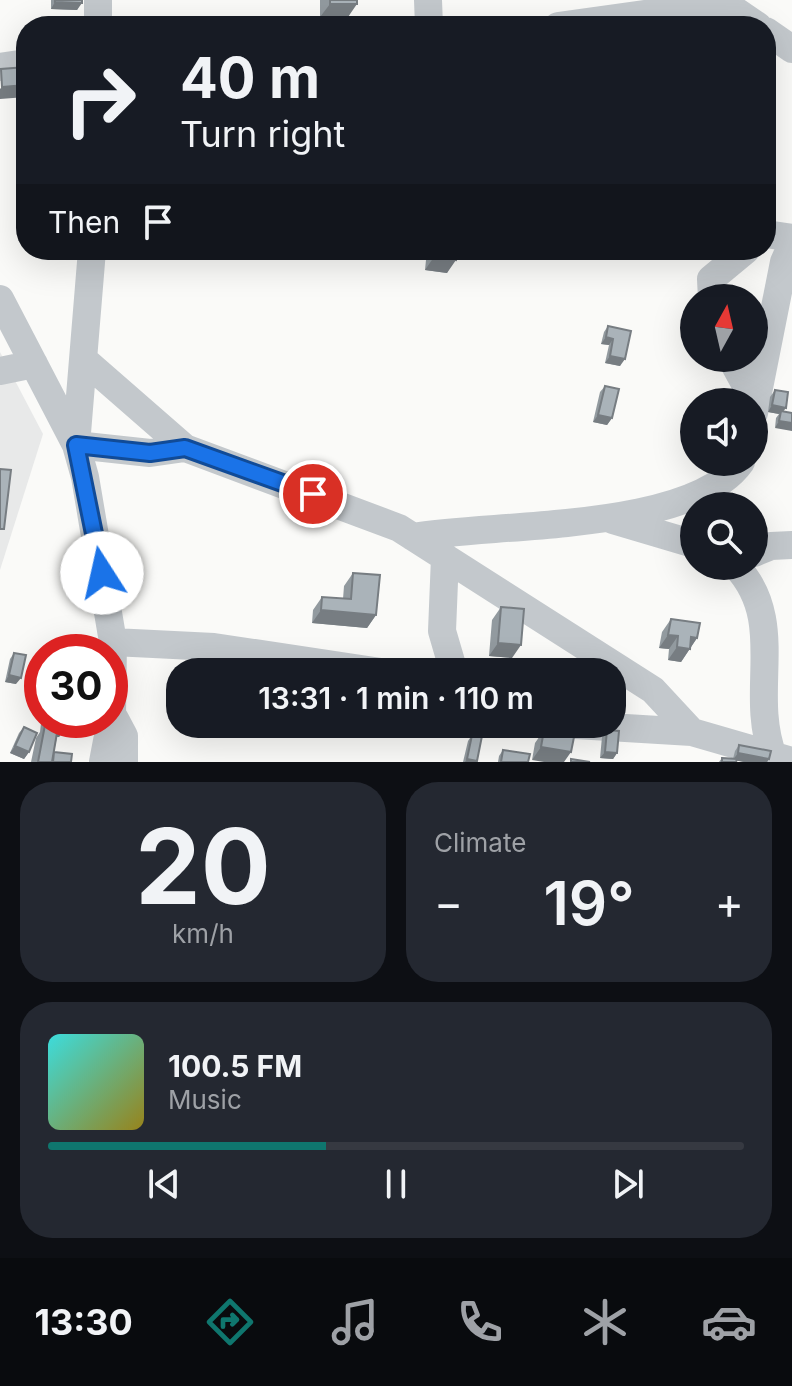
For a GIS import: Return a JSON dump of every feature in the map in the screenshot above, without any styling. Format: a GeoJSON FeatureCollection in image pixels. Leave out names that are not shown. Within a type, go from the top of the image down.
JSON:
{"type":"FeatureCollection","features":[{"type":"Feature","properties":{"kind":"street"},"geometry":{"type":"LineString","coordinates":[[623,16],[730,3],[746,16]]}},
{"type":"Feature","properties":{"kind":"street"},"geometry":{"type":"LineString","coordinates":[[759,388],[784,262],[792,244]]}},
{"type":"Feature","properties":{"kind":"street"},"geometry":{"type":"LineString","coordinates":[[76,445],[91,260]]}},
{"type":"Feature","properties":{"kind":"street"},"geometry":{"type":"LineString","coordinates":[[711,284],[711,279],[734,260]]}},
{"type":"Feature","properties":{"kind":"street"},"geometry":{"type":"LineString","coordinates":[[0,299],[76,445],[85,477],[112,634]]}},
{"type":"Feature","properties":{"kind":"street"},"geometry":{"type":"LineString","coordinates":[[83,359],[185,448],[313,494],[413,537],[653,690],[692,732]]}},
{"type":"Feature","properties":{"kind":"street"},"geometry":{"type":"LineString","coordinates":[[0,371],[34,364]]}},
{"type":"Feature","properties":{"kind":"street"},"geometry":{"type":"LineString","coordinates":[[76,445],[150,453],[185,448]]}},
{"type":"Feature","properties":{"kind":"street"},"geometry":{"type":"LineString","coordinates":[[413,537],[608,518],[652,510],[700,492],[729,476]]}},
{"type":"Feature","properties":{"kind":"street"},"geometry":{"type":"LineString","coordinates":[[608,518],[680,540]]}},
{"type":"Feature","properties":{"kind":"street"},"geometry":{"type":"LineString","coordinates":[[768,547],[792,545]]}},
{"type":"Feature","properties":{"kind":"street"},"geometry":{"type":"LineString","coordinates":[[445,557],[442,631],[450,658]]}},
{"type":"Feature","properties":{"kind":"street"},"geometry":{"type":"LineString","coordinates":[[746,580],[761,601],[765,629],[764,716],[782,758]]}},
{"type":"Feature","properties":{"kind":"street"},"geometry":{"type":"LineString","coordinates":[[128,643],[214,647],[287,658]]}},
{"type":"Feature","properties":{"kind":"street"},"geometry":{"type":"LineString","coordinates":[[626,728],[692,732],[782,758]]}},
{"type":"Feature","properties":{"kind":"street"},"geometry":{"type":"LineString","coordinates":[[103,762],[108,738]]}},
{"type":"Feature","properties":{"kind":"street"},"geometry":{"type":"LineString","coordinates":[[124,738],[124,762]]}},
{"type":"Feature","properties":{"kind":"shaded area"},"geometry":{"type":"Polygon","coordinates":[[[0,352],[43,434],[0,570],[0,352]]]}},
{"type":"Feature","properties":{"kind":"building"},"geometry":{"type":"Polygon","coordinates":[[[82,0],[82,3],[55,2],[82,0]]]}},
{"type":"Feature","properties":{"kind":"building"},"geometry":{"type":"Polygon","coordinates":[[[330,0],[357,0],[357,4],[330,4],[330,0]]]}},
{"type":"Feature","properties":{"kind":"building"},"geometry":{"type":"Polygon","coordinates":[[[16,68],[16,86],[2,87],[1,69],[16,68]]]}},
{"type":"Feature","properties":{"kind":"building"},"geometry":{"type":"Polygon","coordinates":[[[608,326],[631,331],[625,359],[610,356],[613,339],[606,337],[608,326]]]}},
{"type":"Feature","properties":{"kind":"building"},"geometry":{"type":"Polygon","coordinates":[[[605,386],[619,389],[612,418],[598,415],[605,386]]]}},
{"type":"Feature","properties":{"kind":"building"},"geometry":{"type":"Polygon","coordinates":[[[775,390],[788,392],[786,408],[772,405],[775,390]]]}},
{"type":"Feature","properties":{"kind":"building"},"geometry":{"type":"Polygon","coordinates":[[[781,411],[792,413],[792,423],[779,421],[781,411]]]}},
{"type":"Feature","properties":{"kind":"building"},"geometry":{"type":"Polygon","coordinates":[[[0,469],[11,470],[4,529],[0,529],[0,469]]]}},
{"type":"Feature","properties":{"kind":"building"},"geometry":{"type":"Polygon","coordinates":[[[353,573],[380,575],[376,615],[321,610],[322,597],[351,599],[353,573]]]}},
{"type":"Feature","properties":{"kind":"building"},"geometry":{"type":"Polygon","coordinates":[[[501,607],[524,609],[521,645],[498,643],[501,607]]]}},
{"type":"Feature","properties":{"kind":"building"},"geometry":{"type":"Polygon","coordinates":[[[671,619],[700,623],[697,638],[691,637],[690,649],[677,647],[678,636],[668,635],[671,619]]]}},
{"type":"Feature","properties":{"kind":"building"},"geometry":{"type":"Polygon","coordinates":[[[14,653],[24,655],[21,678],[9,675],[14,653]]]}},
{"type":"Feature","properties":{"kind":"building"},"geometry":{"type":"Polygon","coordinates":[[[24,727],[24,738],[35,738],[29,752],[15,746],[24,727]]]}},
{"type":"Feature","properties":{"kind":"building"},"geometry":{"type":"Polygon","coordinates":[[[43,738],[56,738],[52,762],[38,762],[43,738]]]}},
{"type":"Feature","properties":{"kind":"building"},"geometry":{"type":"Polygon","coordinates":[[[471,738],[482,738],[477,761],[467,759],[471,738]]]}},
{"type":"Feature","properties":{"kind":"building"},"geometry":{"type":"Polygon","coordinates":[[[543,738],[574,738],[571,752],[541,747],[543,738]]]}},
{"type":"Feature","properties":{"kind":"building"},"geometry":{"type":"Polygon","coordinates":[[[606,738],[618,738],[617,753],[605,752],[606,738]]]}},
{"type":"Feature","properties":{"kind":"building"},"geometry":{"type":"Polygon","coordinates":[[[739,745],[771,751],[769,759],[738,753],[739,745]]]}},
{"type":"Feature","properties":{"kind":"building"},"geometry":{"type":"Polygon","coordinates":[[[503,750],[530,754],[528,762],[501,762],[503,750]]]}},
{"type":"Feature","properties":{"kind":"building"},"geometry":{"type":"Polygon","coordinates":[[[54,752],[72,754],[71,762],[53,762],[54,752]]]}},
{"type":"Feature","properties":{"kind":"building"},"geometry":{"type":"Polygon","coordinates":[[[722,758],[737,759],[736,762],[722,762],[722,758]]]}},
{"type":"Feature","properties":{"kind":"route"},"geometry":{"type":"LineString","coordinates":[[102,573],[85,477],[76,445],[150,453],[185,448],[313,494]]}}]}
